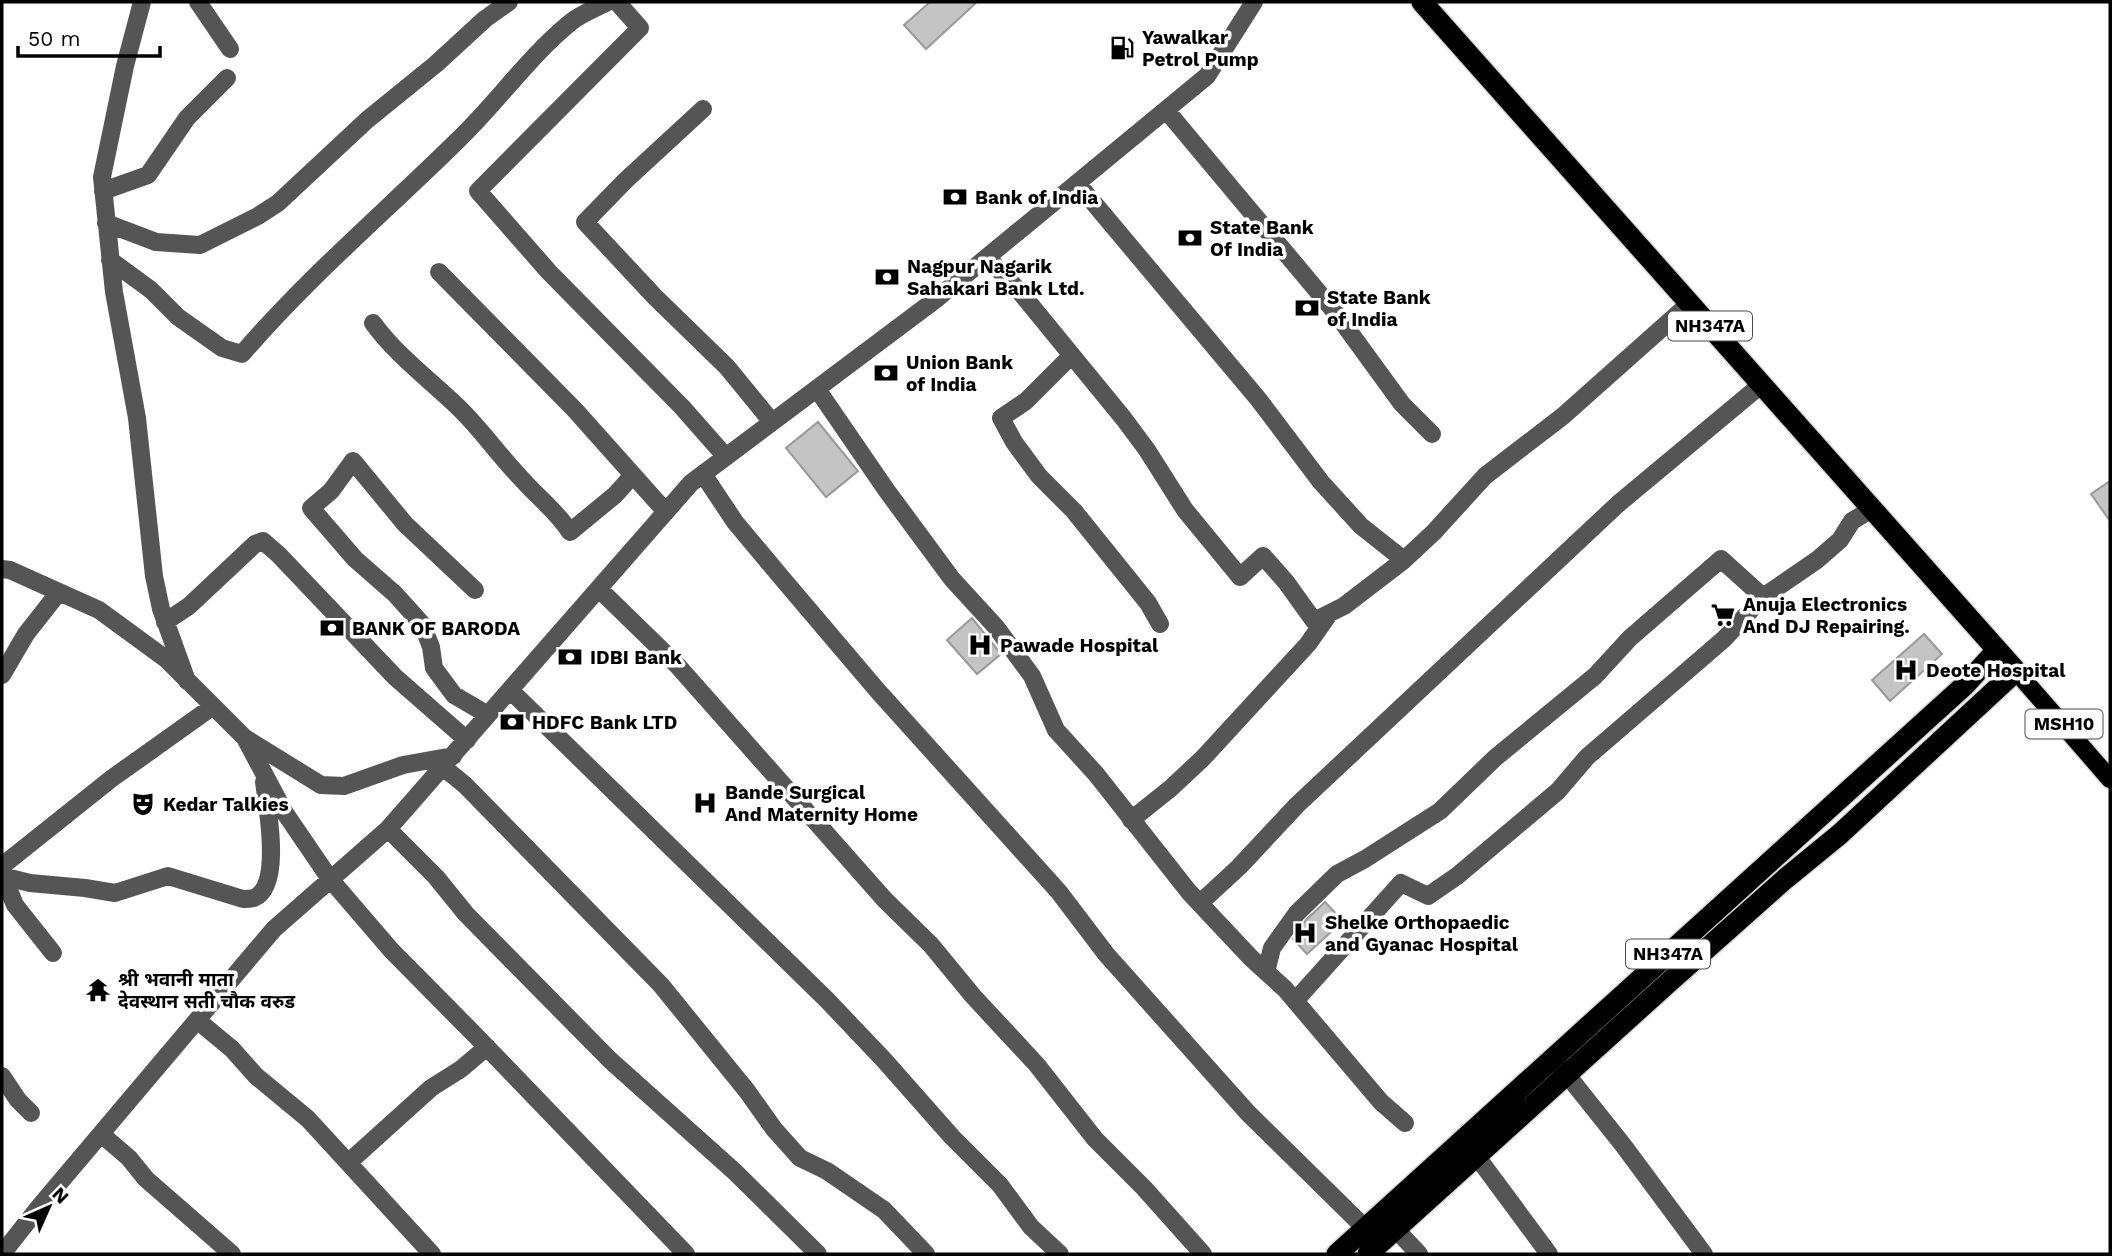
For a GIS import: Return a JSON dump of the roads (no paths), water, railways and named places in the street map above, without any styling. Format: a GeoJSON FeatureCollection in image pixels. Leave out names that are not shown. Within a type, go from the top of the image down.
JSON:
{"type":"FeatureCollection","features":[{"type":"Feature","properties":{"kind":"highway","name":"NH347A"},"geometry":{"type":"LineString","coordinates":[[1337,1254],[1365,1228],[1389,1221],[1471,1148],[1965,685],[1997,650],[1422,2]]}},
{"type":"Feature","properties":{"kind":"highway"},"geometry":{"type":"LineString","coordinates":[[1560,1066],[1840,834],[2016,671],[1997,650]]}},
{"type":"Feature","properties":{"kind":"highway"},"geometry":{"type":"LineString","coordinates":[[1368,1254],[1389,1221]]}},
{"type":"Feature","properties":{"kind":"main road","name":"MSH10"},"geometry":{"type":"LineString","coordinates":[[2016,671],[2110,779]]}},
{"type":"Feature","properties":{"kind":"street"},"geometry":{"type":"LineString","coordinates":[[142,2],[102,177],[110,260],[138,418],[154,576],[165,622],[187,681]]}},
{"type":"Feature","properties":{"kind":"street"},"geometry":{"type":"LineString","coordinates":[[198,2],[230,49]]}},
{"type":"Feature","properties":{"kind":"street"},"geometry":{"type":"LineString","coordinates":[[106,223],[156,242],[200,245],[258,216],[278,203],[367,120],[436,64],[485,19],[509,2]]}},
{"type":"Feature","properties":{"kind":"street"},"geometry":{"type":"LineString","coordinates":[[110,260],[151,290],[178,317],[222,348],[242,354],[277,314],[459,140],[516,76],[572,21],[608,2]]}},
{"type":"Feature","properties":{"kind":"street"},"geometry":{"type":"LineString","coordinates":[[617,2],[640,27],[478,191],[549,272],[682,407],[726,457]]}},
{"type":"Feature","properties":{"kind":"street"},"geometry":{"type":"LineString","coordinates":[[2,1254],[38,1207],[274,929],[388,829],[691,483],[935,300],[1207,76],[1248,5]]}},
{"type":"Feature","properties":{"kind":"street"},"geometry":{"type":"LineString","coordinates":[[103,191],[148,175],[187,118],[227,78]]}},
{"type":"Feature","properties":{"kind":"street"},"geometry":{"type":"LineString","coordinates":[[703,108],[616,188],[585,222],[655,298],[727,367],[772,422]]}},
{"type":"Feature","properties":{"kind":"street"},"geometry":{"type":"LineString","coordinates":[[1166,110],[1335,312],[1402,404],[1432,434]]}},
{"type":"Feature","properties":{"kind":"street"},"geometry":{"type":"LineString","coordinates":[[1077,183],[1259,400],[1321,482],[1362,526],[1404,560]]}},
{"type":"Feature","properties":{"kind":"street"},"geometry":{"type":"LineString","coordinates":[[988,257],[1072,355],[1147,450],[1185,510],[1240,578],[1263,556],[1314,621],[1344,606],[1404,560],[1434,532],[1485,476],[1563,416],[1690,303]]}},
{"type":"Feature","properties":{"kind":"street"},"geometry":{"type":"LineString","coordinates":[[439,272],[575,410],[666,512]]}},
{"type":"Feature","properties":{"kind":"street"},"geometry":{"type":"LineString","coordinates":[[373,323],[384,339],[489,439],[518,475],[559,515],[570,532],[615,495],[633,475]]}},
{"type":"Feature","properties":{"kind":"street"},"geometry":{"type":"LineString","coordinates":[[1072,355],[1026,401],[1001,418],[1038,476],[1074,511],[1148,603],[1160,624]]}},
{"type":"Feature","properties":{"kind":"street"},"geometry":{"type":"LineString","coordinates":[[1200,903],[1239,867],[1297,805],[1618,504],[1762,384]]}},
{"type":"Feature","properties":{"kind":"street"},"geometry":{"type":"LineString","coordinates":[[817,389],[951,579],[996,627],[1032,676],[1056,730],[1096,774],[1200,903],[1295,1000],[1381,1102],[1405,1123]]}},
{"type":"Feature","properties":{"kind":"street"},"geometry":{"type":"LineString","coordinates":[[475,590],[405,524],[353,461],[331,491],[311,508],[355,559],[395,594],[422,624],[431,647],[434,668],[454,695],[488,715]]}},
{"type":"Feature","properties":{"kind":"street"},"geometry":{"type":"LineString","coordinates":[[703,474],[735,522],[877,690],[1059,892],[1106,954],[1248,1113],[1365,1228]]}},
{"type":"Feature","properties":{"kind":"street"},"geometry":{"type":"LineString","coordinates":[[1295,1000],[1401,883],[1428,896],[1457,876],[1558,791],[1587,757],[1724,639],[1763,597],[1817,560],[1840,540],[1852,521],[1872,509]]}},
{"type":"Feature","properties":{"kind":"street"},"geometry":{"type":"LineString","coordinates":[[165,622],[189,606],[255,544],[263,541],[395,677],[467,740]]}},
{"type":"Feature","properties":{"kind":"street"},"geometry":{"type":"LineString","coordinates":[[1266,972],[1272,948],[1290,922],[1337,874],[1440,811],[1495,758],[1595,676],[1630,638],[1721,559],[1763,597]]}},
{"type":"Feature","properties":{"kind":"street"},"geometry":{"type":"LineString","coordinates":[[2,569],[10,570],[99,610],[166,659],[245,738],[321,785],[344,786],[403,765],[448,761]]}},
{"type":"Feature","properties":{"kind":"street"},"geometry":{"type":"LineString","coordinates":[[598,589],[677,665],[885,900],[931,945],[973,996],[1037,1065],[1095,1139],[1144,1188],[1203,1254]]}},
{"type":"Feature","properties":{"kind":"street"},"geometry":{"type":"LineString","coordinates":[[2,675],[26,634],[59,592]]}},
{"type":"Feature","properties":{"kind":"street"},"geometry":{"type":"LineString","coordinates":[[1131,820],[1203,758],[1308,644],[1329,614]]}},
{"type":"Feature","properties":{"kind":"street"},"geometry":{"type":"LineString","coordinates":[[510,691],[827,1000],[952,1137],[1000,1185],[1031,1227],[1060,1254]]}},
{"type":"Feature","properties":{"kind":"street"},"geometry":{"type":"LineString","coordinates":[[2,873],[111,779],[212,706]]}},
{"type":"Feature","properties":{"kind":"street"},"geometry":{"type":"LineString","coordinates":[[245,738],[285,813],[330,879],[391,950],[686,1254]]}},
{"type":"Feature","properties":{"kind":"street"},"geometry":{"type":"LineString","coordinates":[[448,761],[465,785],[661,985],[747,1091],[774,1129],[800,1158],[827,1171],[884,1210],[926,1254]]}},
{"type":"Feature","properties":{"kind":"street"},"geometry":{"type":"LineString","coordinates":[[2,873],[30,883],[115,893],[168,876],[243,899],[255,898],[264,889],[270,872],[271,848],[263,771]]}},
{"type":"Feature","properties":{"kind":"street"},"geometry":{"type":"LineString","coordinates":[[388,829],[436,877],[466,914],[610,1060],[735,1172],[818,1254]]}},
{"type":"Feature","properties":{"kind":"street"},"geometry":{"type":"LineString","coordinates":[[2,873],[15,905],[52,953]]}},
{"type":"Feature","properties":{"kind":"street"},"geometry":{"type":"LineString","coordinates":[[197,1020],[232,1049],[256,1076],[308,1119],[432,1254]]}},
{"type":"Feature","properties":{"kind":"street"},"geometry":{"type":"LineString","coordinates":[[349,1162],[431,1088],[461,1069],[487,1047]]}},
{"type":"Feature","properties":{"kind":"street"},"geometry":{"type":"LineString","coordinates":[[1560,1066],[1704,1254]]}},
{"type":"Feature","properties":{"kind":"street"},"geometry":{"type":"LineString","coordinates":[[2,1076],[31,1113]]}},
{"type":"Feature","properties":{"kind":"street"},"geometry":{"type":"LineString","coordinates":[[100,1134],[129,1158],[146,1180],[232,1254]]}},
{"type":"Feature","properties":{"kind":"street"},"geometry":{"type":"LineString","coordinates":[[1471,1148],[1549,1254]]}},
{"type":"Feature","properties":{"kind":"street"},"geometry":{"type":"LineString","coordinates":[[1389,1221],[1419,1254]]}},
{"type":"Feature","properties":{"kind":"place","name":"Yawalkar Petrol Pump"},"geometry":{"type":"Point","coordinates":[1122,48]}},
{"type":"Feature","properties":{"kind":"place","name":"Bank of India"},"geometry":{"type":"Point","coordinates":[955,197]}},
{"type":"Feature","properties":{"kind":"place","name":"State Bank Of India"},"geometry":{"type":"Point","coordinates":[1190,238]}},
{"type":"Feature","properties":{"kind":"place","name":"Nagpur Nagarik Sahakari Bank Ltd."},"geometry":{"type":"Point","coordinates":[887,277]}},
{"type":"Feature","properties":{"kind":"place","name":"State Bank of India"},"geometry":{"type":"Point","coordinates":[1307,308]}},
{"type":"Feature","properties":{"kind":"place","name":"Union Bank of India"},"geometry":{"type":"Point","coordinates":[886,373]}},
{"type":"Feature","properties":{"kind":"place","name":"Anuja Electronics And DJ Repairing."},"geometry":{"type":"Point","coordinates":[1723,615]}},
{"type":"Feature","properties":{"kind":"place","name":"BANK OF BARODA"},"geometry":{"type":"Point","coordinates":[332,628]}},
{"type":"Feature","properties":{"kind":"place","name":"Pawade Hospital"},"geometry":{"type":"Point","coordinates":[980,645]}},
{"type":"Feature","properties":{"kind":"place","name":"IDBI Bank"},"geometry":{"type":"Point","coordinates":[570,657]}},
{"type":"Feature","properties":{"kind":"place","name":"Deote Hospital"},"geometry":{"type":"Point","coordinates":[1906,670]}},
{"type":"Feature","properties":{"kind":"place","name":"HDFC Bank LTD"},"geometry":{"type":"Point","coordinates":[512,722]}},
{"type":"Feature","properties":{"kind":"place","name":"Bande Surgical And Maternity Home"},"geometry":{"type":"Point","coordinates":[705,803]}},
{"type":"Feature","properties":{"kind":"place","name":"Kedar Talkies"},"geometry":{"type":"Point","coordinates":[143,804]}},
{"type":"Feature","properties":{"kind":"place","name":"Shelke Orthopaedic and Gyanac Hospital"},"geometry":{"type":"Point","coordinates":[1305,933]}},
{"type":"Feature","properties":{"kind":"place","name":"श्री भवानी माता देवस्थान सती चौक वरुड"},"geometry":{"type":"Point","coordinates":[98,990]}}]}
